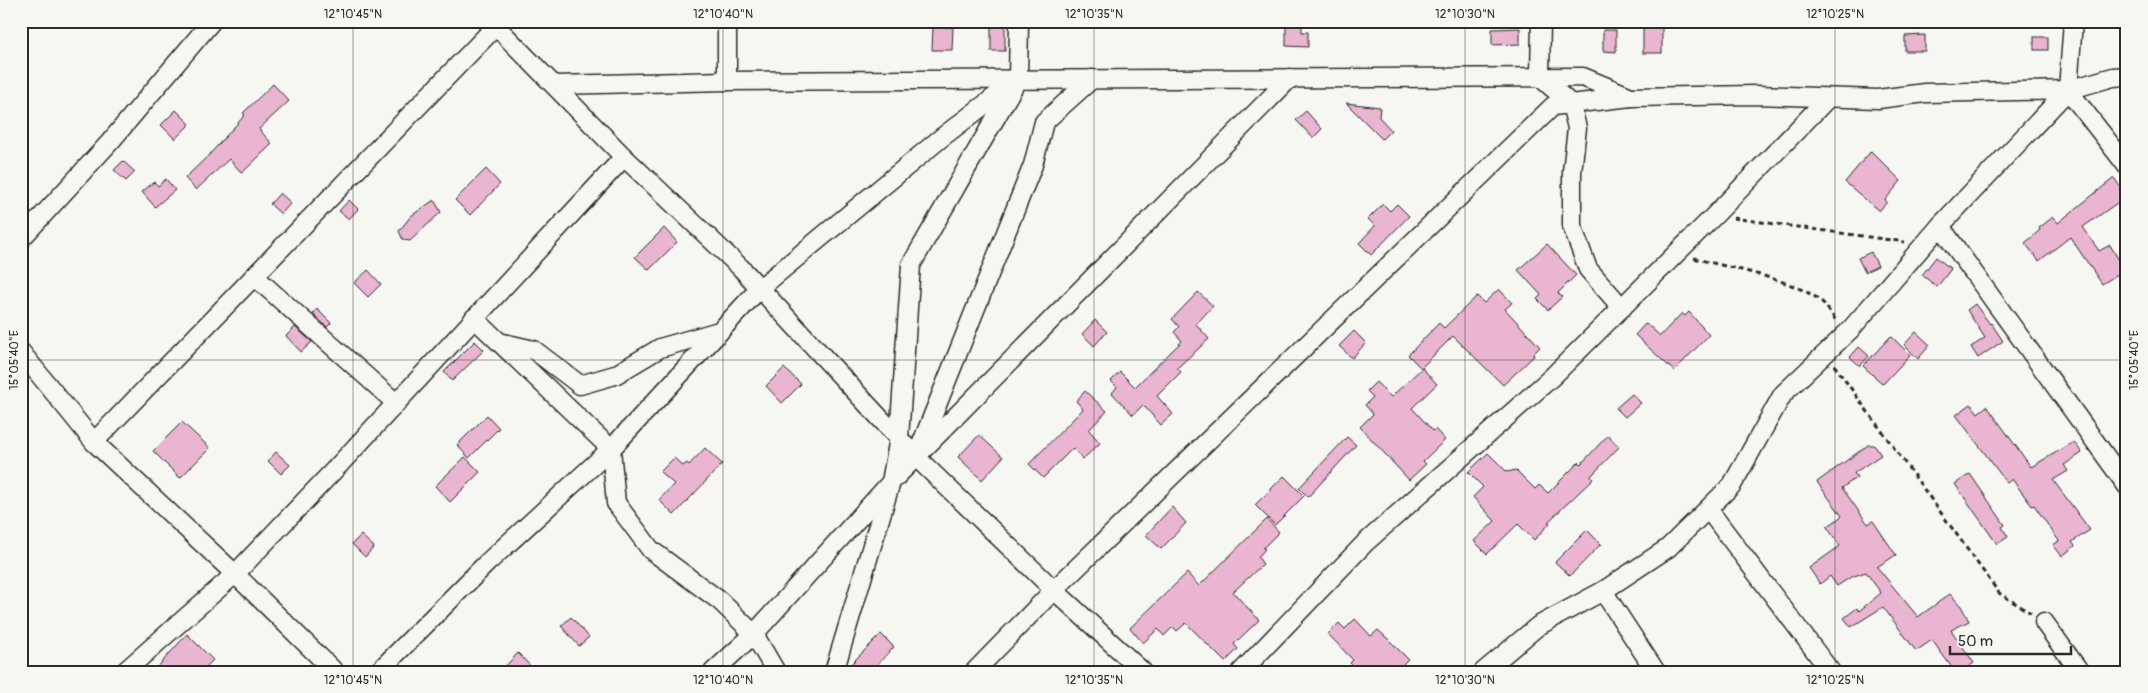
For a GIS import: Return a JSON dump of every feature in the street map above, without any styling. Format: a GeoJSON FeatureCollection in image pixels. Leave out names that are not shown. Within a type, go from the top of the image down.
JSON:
{"type":"FeatureCollection","features":[{"type":"Feature","properties":{"kind":"street"},"geometry":{"type":"LineString","coordinates":[[21,239],[110,142],[212,21]]}},
{"type":"Feature","properties":{"kind":"street"},"geometry":{"type":"LineString","coordinates":[[727,21],[727,81]]}},
{"type":"Feature","properties":{"kind":"street"},"geometry":{"type":"LineString","coordinates":[[834,672],[891,482],[899,438],[911,265],[1018,79],[1018,21]]}},
{"type":"Feature","properties":{"kind":"street"},"geometry":{"type":"LineString","coordinates":[[1540,77],[1541,21]]}},
{"type":"Feature","properties":{"kind":"street"},"geometry":{"type":"LineString","coordinates":[[1483,672],[1538,626],[1603,591],[1668,548],[1732,485],[1783,394],[1847,334],[1940,226],[2068,90],[2073,21]]}},
{"type":"Feature","properties":{"kind":"street"},"geometry":{"type":"LineString","coordinates":[[94,442],[494,24],[624,157],[760,288],[916,457],[1054,590],[1143,672]]}},
{"type":"Feature","properties":{"kind":"street"},"geometry":{"type":"LineString","coordinates":[[974,672],[1054,590],[1553,106],[1631,97],[1757,95],[1878,98],[1925,93],[2068,90],[2113,77],[2127,76]]}},
{"type":"Feature","properties":{"kind":"street"},"geometry":{"type":"LineString","coordinates":[[1540,77],[1572,104],[1577,128],[1572,172],[1572,226],[1588,269],[1622,308]]}},
{"type":"Feature","properties":{"kind":"street"},"geometry":{"type":"LineString","coordinates":[[555,85],[727,81],[1583,77],[1631,97]]}},
{"type":"Feature","properties":{"kind":"street"},"geometry":{"type":"LineString","coordinates":[[713,672],[754,634],[891,482],[1290,78]]}},
{"type":"Feature","properties":{"kind":"street"},"geometry":{"type":"LineString","coordinates":[[378,672],[488,562],[611,449],[760,288],[941,138],[1018,79]]}},
{"type":"Feature","properties":{"kind":"street"},"geometry":{"type":"LineString","coordinates":[[916,457],[1033,165],[1044,122],[1092,79]]}},
{"type":"Feature","properties":{"kind":"street"},"geometry":{"type":"LineString","coordinates":[[2068,90],[2127,166]]}},
{"type":"Feature","properties":{"kind":"street"},"geometry":{"type":"LineString","coordinates":[[1241,672],[1365,543],[1552,377],[1677,254],[1828,98]]}},
{"type":"Feature","properties":{"kind":"street"},"geometry":{"type":"LineString","coordinates":[[124,672],[235,574],[624,157]]}},
{"type":"Feature","properties":{"kind":"street"},"geometry":{"type":"LineString","coordinates":[[1940,226],[2127,486]]}},
{"type":"Feature","properties":{"kind":"street"},"geometry":{"type":"LineString","coordinates":[[254,276],[396,403]]}},
{"type":"Feature","properties":{"kind":"street"},"geometry":{"type":"LineString","coordinates":[[474,318],[611,449],[616,503],[652,550],[720,601],[754,634],[776,672]]}},
{"type":"Feature","properties":{"kind":"street"},"geometry":{"type":"LineString","coordinates":[[499,342],[534,350],[580,385],[615,375],[660,348],[720,331]]}},
{"type":"Feature","properties":{"kind":"street"},"geometry":{"type":"LineString","coordinates":[[21,352],[36,368],[94,442],[235,574],[335,672]]}},
{"type":"Feature","properties":{"kind":"street"},"geometry":{"type":"LineString","coordinates":[[1708,509],[1831,672]]}},
{"type":"Feature","properties":{"kind":"street"},"geometry":{"type":"LineString","coordinates":[[1603,591],[1656,672]]}},
{"type":"Feature","properties":{"kind":"street"},"geometry":{"type":"LineString","coordinates":[[2044,622],[2080,672]]}},
{"type":"Feature","properties":{"kind":"path"},"geometry":{"type":"LineString","coordinates":[[1715,215],[1924,244]]}},
{"type":"Feature","properties":{"kind":"path"},"geometry":{"type":"LineString","coordinates":[[1677,254],[1795,287],[1821,301],[1847,334]]}},
{"type":"Feature","properties":{"kind":"path"},"geometry":{"type":"LineString","coordinates":[[1826,355],[1999,593],[2044,622]]}},
{"type":"Feature","properties":{"kind":"building"},"geometry":{"type":"Polygon","coordinates":[[[991,21],[1005,21],[1005,51],[991,51],[991,21]]]}},
{"type":"Feature","properties":{"kind":"building"},"geometry":{"type":"Polygon","coordinates":[[[1643,21],[1662,21],[1662,53],[1643,53],[1643,21]]]}},
{"type":"Feature","properties":{"kind":"building"},"geometry":{"type":"Polygon","coordinates":[[[1286,24],[1302,24],[1302,32],[1308,32],[1308,47],[1286,46],[1286,24]]]}},
{"type":"Feature","properties":{"kind":"building"},"geometry":{"type":"Polygon","coordinates":[[[933,27],[953,27],[952,50],[932,50],[933,27]]]}},
{"type":"Feature","properties":{"kind":"building"},"geometry":{"type":"Polygon","coordinates":[[[1520,28],[1520,44],[1492,45],[1492,29],[1520,28]]]}},
{"type":"Feature","properties":{"kind":"building"},"geometry":{"type":"Polygon","coordinates":[[[1603,30],[1616,30],[1616,52],[1603,51],[1603,30]]]}},
{"type":"Feature","properties":{"kind":"building"},"geometry":{"type":"Polygon","coordinates":[[[1925,35],[1925,51],[1905,51],[1905,36],[1925,35]]]}},
{"type":"Feature","properties":{"kind":"building"},"geometry":{"type":"Polygon","coordinates":[[[2034,37],[2048,37],[2048,50],[2034,50],[2034,37]]]}},
{"type":"Feature","properties":{"kind":"building"},"geometry":{"type":"Polygon","coordinates":[[[273,84],[289,101],[259,129],[272,144],[242,173],[229,159],[196,190],[185,178],[209,155],[245,115],[243,113],[273,84]]]}},
{"type":"Feature","properties":{"kind":"building"},"geometry":{"type":"Polygon","coordinates":[[[1346,103],[1380,107],[1379,117],[1391,130],[1382,139],[1346,103]]]}},
{"type":"Feature","properties":{"kind":"building"},"geometry":{"type":"Polygon","coordinates":[[[176,110],[190,124],[175,139],[161,125],[176,110]]]}},
{"type":"Feature","properties":{"kind":"building"},"geometry":{"type":"Polygon","coordinates":[[[1306,111],[1322,129],[1313,138],[1296,120],[1306,111]]]}},
{"type":"Feature","properties":{"kind":"building"},"geometry":{"type":"Polygon","coordinates":[[[1871,151],[1901,181],[1885,200],[1887,202],[1879,211],[1845,182],[1871,151]]]}},
{"type":"Feature","properties":{"kind":"building"},"geometry":{"type":"Polygon","coordinates":[[[123,161],[135,172],[126,181],[114,170],[123,161]]]}},
{"type":"Feature","properties":{"kind":"building"},"geometry":{"type":"Polygon","coordinates":[[[486,169],[500,184],[470,215],[455,200],[486,169]]]}},
{"type":"Feature","properties":{"kind":"building"},"geometry":{"type":"Polygon","coordinates":[[[2114,178],[2127,196],[2083,227],[2099,251],[2110,245],[2125,270],[2102,284],[2070,237],[2039,261],[2025,243],[2053,217],[2058,223],[2114,178]]]}},
{"type":"Feature","properties":{"kind":"building"},"geometry":{"type":"Polygon","coordinates":[[[166,179],[175,190],[155,207],[142,192],[154,182],[158,186],[166,179]]]}},
{"type":"Feature","properties":{"kind":"building"},"geometry":{"type":"Polygon","coordinates":[[[280,193],[291,203],[281,214],[270,204],[280,193]]]}},
{"type":"Feature","properties":{"kind":"building"},"geometry":{"type":"Polygon","coordinates":[[[349,200],[358,209],[349,219],[339,211],[349,200]]]}},
{"type":"Feature","properties":{"kind":"building"},"geometry":{"type":"Polygon","coordinates":[[[434,200],[441,212],[410,241],[403,240],[399,231],[411,216],[434,200]]]}},
{"type":"Feature","properties":{"kind":"building"},"geometry":{"type":"Polygon","coordinates":[[[1383,204],[1390,211],[1397,204],[1409,216],[1371,255],[1359,243],[1375,226],[1368,219],[1383,204]]]}},
{"type":"Feature","properties":{"kind":"building"},"geometry":{"type":"Polygon","coordinates":[[[664,228],[677,242],[649,270],[635,257],[664,228]]]}},
{"type":"Feature","properties":{"kind":"building"},"geometry":{"type":"Polygon","coordinates":[[[1547,244],[1576,275],[1558,293],[1562,297],[1548,310],[1537,299],[1541,295],[1518,270],[1547,244]]]}},
{"type":"Feature","properties":{"kind":"building"},"geometry":{"type":"Polygon","coordinates":[[[1871,252],[1878,266],[1865,272],[1858,258],[1871,252]]]}},
{"type":"Feature","properties":{"kind":"building"},"geometry":{"type":"Polygon","coordinates":[[[1936,257],[1951,269],[1937,287],[1922,275],[1936,257]]]}},
{"type":"Feature","properties":{"kind":"building"},"geometry":{"type":"Polygon","coordinates":[[[368,270],[381,284],[368,297],[354,283],[368,270]]]}},
{"type":"Feature","properties":{"kind":"building"},"geometry":{"type":"Polygon","coordinates":[[[1499,289],[1512,303],[1505,309],[1540,347],[1533,354],[1534,356],[1503,385],[1453,336],[1421,368],[1408,355],[1439,323],[1444,328],[1477,296],[1484,303],[1499,289]]]}},
{"type":"Feature","properties":{"kind":"building"},"geometry":{"type":"Polygon","coordinates":[[[1198,292],[1213,306],[1196,324],[1209,339],[1177,368],[1181,372],[1157,396],[1173,414],[1161,425],[1143,405],[1133,415],[1112,393],[1117,387],[1111,381],[1120,372],[1135,387],[1182,341],[1174,332],[1179,327],[1172,319],[1198,292]]]}},
{"type":"Feature","properties":{"kind":"building"},"geometry":{"type":"Polygon","coordinates":[[[1975,304],[2003,341],[1978,358],[1971,347],[1985,338],[1967,310],[1975,304]]]}},
{"type":"Feature","properties":{"kind":"building"},"geometry":{"type":"Polygon","coordinates":[[[317,309],[331,323],[327,327],[313,314],[317,309]]]}},
{"type":"Feature","properties":{"kind":"building"},"geometry":{"type":"Polygon","coordinates":[[[1689,312],[1709,335],[1674,371],[1635,335],[1646,323],[1660,336],[1682,313],[1685,316],[1689,312]]]}},
{"type":"Feature","properties":{"kind":"building"},"geometry":{"type":"Polygon","coordinates":[[[1095,320],[1107,332],[1094,346],[1082,334],[1095,320]]]}},
{"type":"Feature","properties":{"kind":"building"},"geometry":{"type":"Polygon","coordinates":[[[295,327],[312,342],[301,352],[286,336],[295,327]]]}},
{"type":"Feature","properties":{"kind":"building"},"geometry":{"type":"Polygon","coordinates":[[[1354,331],[1366,343],[1352,358],[1339,346],[1354,331]]]}},
{"type":"Feature","properties":{"kind":"building"},"geometry":{"type":"Polygon","coordinates":[[[1916,332],[1930,345],[1918,359],[1904,345],[1916,332]]]}},
{"type":"Feature","properties":{"kind":"building"},"geometry":{"type":"Polygon","coordinates":[[[1891,336],[1910,355],[1883,384],[1863,366],[1891,336]]]}},
{"type":"Feature","properties":{"kind":"building"},"geometry":{"type":"Polygon","coordinates":[[[475,341],[484,350],[452,381],[444,372],[475,341]]]}},
{"type":"Feature","properties":{"kind":"building"},"geometry":{"type":"Polygon","coordinates":[[[1859,347],[1869,356],[1860,366],[1850,357],[1859,347]]]}},
{"type":"Feature","properties":{"kind":"building"},"geometry":{"type":"Polygon","coordinates":[[[784,368],[801,384],[782,403],[766,386],[784,368]]]}},
{"type":"Feature","properties":{"kind":"building"},"geometry":{"type":"Polygon","coordinates":[[[1422,368],[1437,384],[1412,408],[1433,431],[1435,429],[1445,440],[1423,461],[1426,464],[1409,480],[1360,427],[1373,414],[1365,405],[1373,397],[1367,391],[1376,382],[1391,397],[1422,368]]]}},
{"type":"Feature","properties":{"kind":"building"},"geometry":{"type":"Polygon","coordinates":[[[1085,391],[1107,411],[1089,430],[1100,443],[1083,459],[1073,448],[1043,478],[1029,464],[1083,409],[1076,401],[1085,391]]]}},
{"type":"Feature","properties":{"kind":"building"},"geometry":{"type":"Polygon","coordinates":[[[1632,394],[1641,403],[1625,417],[1616,408],[1632,394]]]}},
{"type":"Feature","properties":{"kind":"building"},"geometry":{"type":"Polygon","coordinates":[[[1971,404],[1978,413],[1987,406],[2031,467],[2074,442],[2082,453],[2064,465],[2068,471],[2053,480],[2090,530],[2072,542],[2075,546],[2062,556],[2053,545],[2059,541],[2034,505],[2032,506],[2012,479],[2007,483],[1956,415],[1971,404]]]}},
{"type":"Feature","properties":{"kind":"building"},"geometry":{"type":"Polygon","coordinates":[[[487,415],[499,428],[469,458],[457,445],[487,415]]]}},
{"type":"Feature","properties":{"kind":"building"},"geometry":{"type":"Polygon","coordinates":[[[182,422],[210,448],[180,478],[153,451],[182,422]]]}},
{"type":"Feature","properties":{"kind":"building"},"geometry":{"type":"Polygon","coordinates":[[[979,435],[1003,457],[982,480],[958,457],[979,435]]]}},
{"type":"Feature","properties":{"kind":"building"},"geometry":{"type":"Polygon","coordinates":[[[1608,435],[1619,447],[1592,475],[1593,479],[1548,522],[1550,523],[1534,540],[1518,524],[1487,554],[1474,541],[1495,521],[1473,497],[1483,487],[1468,472],[1488,453],[1507,472],[1516,470],[1535,489],[1539,485],[1548,493],[1579,462],[1581,464],[1608,435]]]}},
{"type":"Feature","properties":{"kind":"building"},"geometry":{"type":"Polygon","coordinates":[[[1347,437],[1356,445],[1308,497],[1299,488],[1347,437]]]}},
{"type":"Feature","properties":{"kind":"building"},"geometry":{"type":"Polygon","coordinates":[[[1868,445],[1874,445],[1881,455],[1854,473],[1857,477],[1842,488],[1868,524],[1873,521],[1896,555],[1877,567],[1918,617],[1950,594],[1961,606],[1969,621],[1951,630],[1974,663],[1961,672],[1955,672],[1932,640],[1916,651],[1883,607],[1851,627],[1844,618],[1857,608],[1859,611],[1881,593],[1866,572],[1851,577],[1837,586],[1830,576],[1820,584],[1809,568],[1840,546],[1827,527],[1842,516],[1817,482],[1868,445]]]}},
{"type":"Feature","properties":{"kind":"building"},"geometry":{"type":"Polygon","coordinates":[[[705,448],[722,464],[674,515],[659,500],[674,484],[660,472],[674,458],[683,466],[687,463],[689,465],[705,448]]]}},
{"type":"Feature","properties":{"kind":"building"},"geometry":{"type":"Polygon","coordinates":[[[276,452],[290,465],[281,474],[268,461],[276,452]]]}},
{"type":"Feature","properties":{"kind":"building"},"geometry":{"type":"Polygon","coordinates":[[[465,457],[480,472],[450,502],[435,486],[465,457]]]}},
{"type":"Feature","properties":{"kind":"building"},"geometry":{"type":"Polygon","coordinates":[[[1970,474],[2005,525],[2002,527],[2008,537],[1997,544],[1955,484],[1970,474]]]}},
{"type":"Feature","properties":{"kind":"building"},"geometry":{"type":"Polygon","coordinates":[[[1284,476],[1304,496],[1275,525],[1255,505],[1284,476]]]}},
{"type":"Feature","properties":{"kind":"building"},"geometry":{"type":"Polygon","coordinates":[[[1172,507],[1186,523],[1161,549],[1146,535],[1172,507]]]}},
{"type":"Feature","properties":{"kind":"building"},"geometry":{"type":"Polygon","coordinates":[[[1267,519],[1279,532],[1263,548],[1265,549],[1258,557],[1263,564],[1233,592],[1259,620],[1234,644],[1238,649],[1225,662],[1186,623],[1177,631],[1173,627],[1164,636],[1158,629],[1143,643],[1130,628],[1187,573],[1199,586],[1267,519]]]}},
{"type":"Feature","properties":{"kind":"building"},"geometry":{"type":"Polygon","coordinates":[[[1587,530],[1601,544],[1570,576],[1555,562],[1587,530]]]}},
{"type":"Feature","properties":{"kind":"building"},"geometry":{"type":"Polygon","coordinates":[[[361,535],[374,547],[365,557],[352,544],[361,535]]]}},
{"type":"Feature","properties":{"kind":"building"},"geometry":{"type":"Polygon","coordinates":[[[571,617],[589,637],[579,646],[561,626],[571,617]]]}},
{"type":"Feature","properties":{"kind":"building"},"geometry":{"type":"Polygon","coordinates":[[[1355,619],[1371,636],[1378,630],[1388,639],[1408,659],[1403,664],[1410,672],[1359,672],[1350,663],[1353,660],[1328,634],[1339,623],[1345,629],[1355,619]]]}},
{"type":"Feature","properties":{"kind":"building"},"geometry":{"type":"Polygon","coordinates":[[[187,634],[213,660],[201,672],[153,672],[187,634]]]}},
{"type":"Feature","properties":{"kind":"building"},"geometry":{"type":"Polygon","coordinates":[[[881,634],[894,647],[870,672],[859,672],[851,664],[881,634]]]}},
{"type":"Feature","properties":{"kind":"building"},"geometry":{"type":"Polygon","coordinates":[[[518,653],[536,672],[500,672],[518,653]]]}}]}
